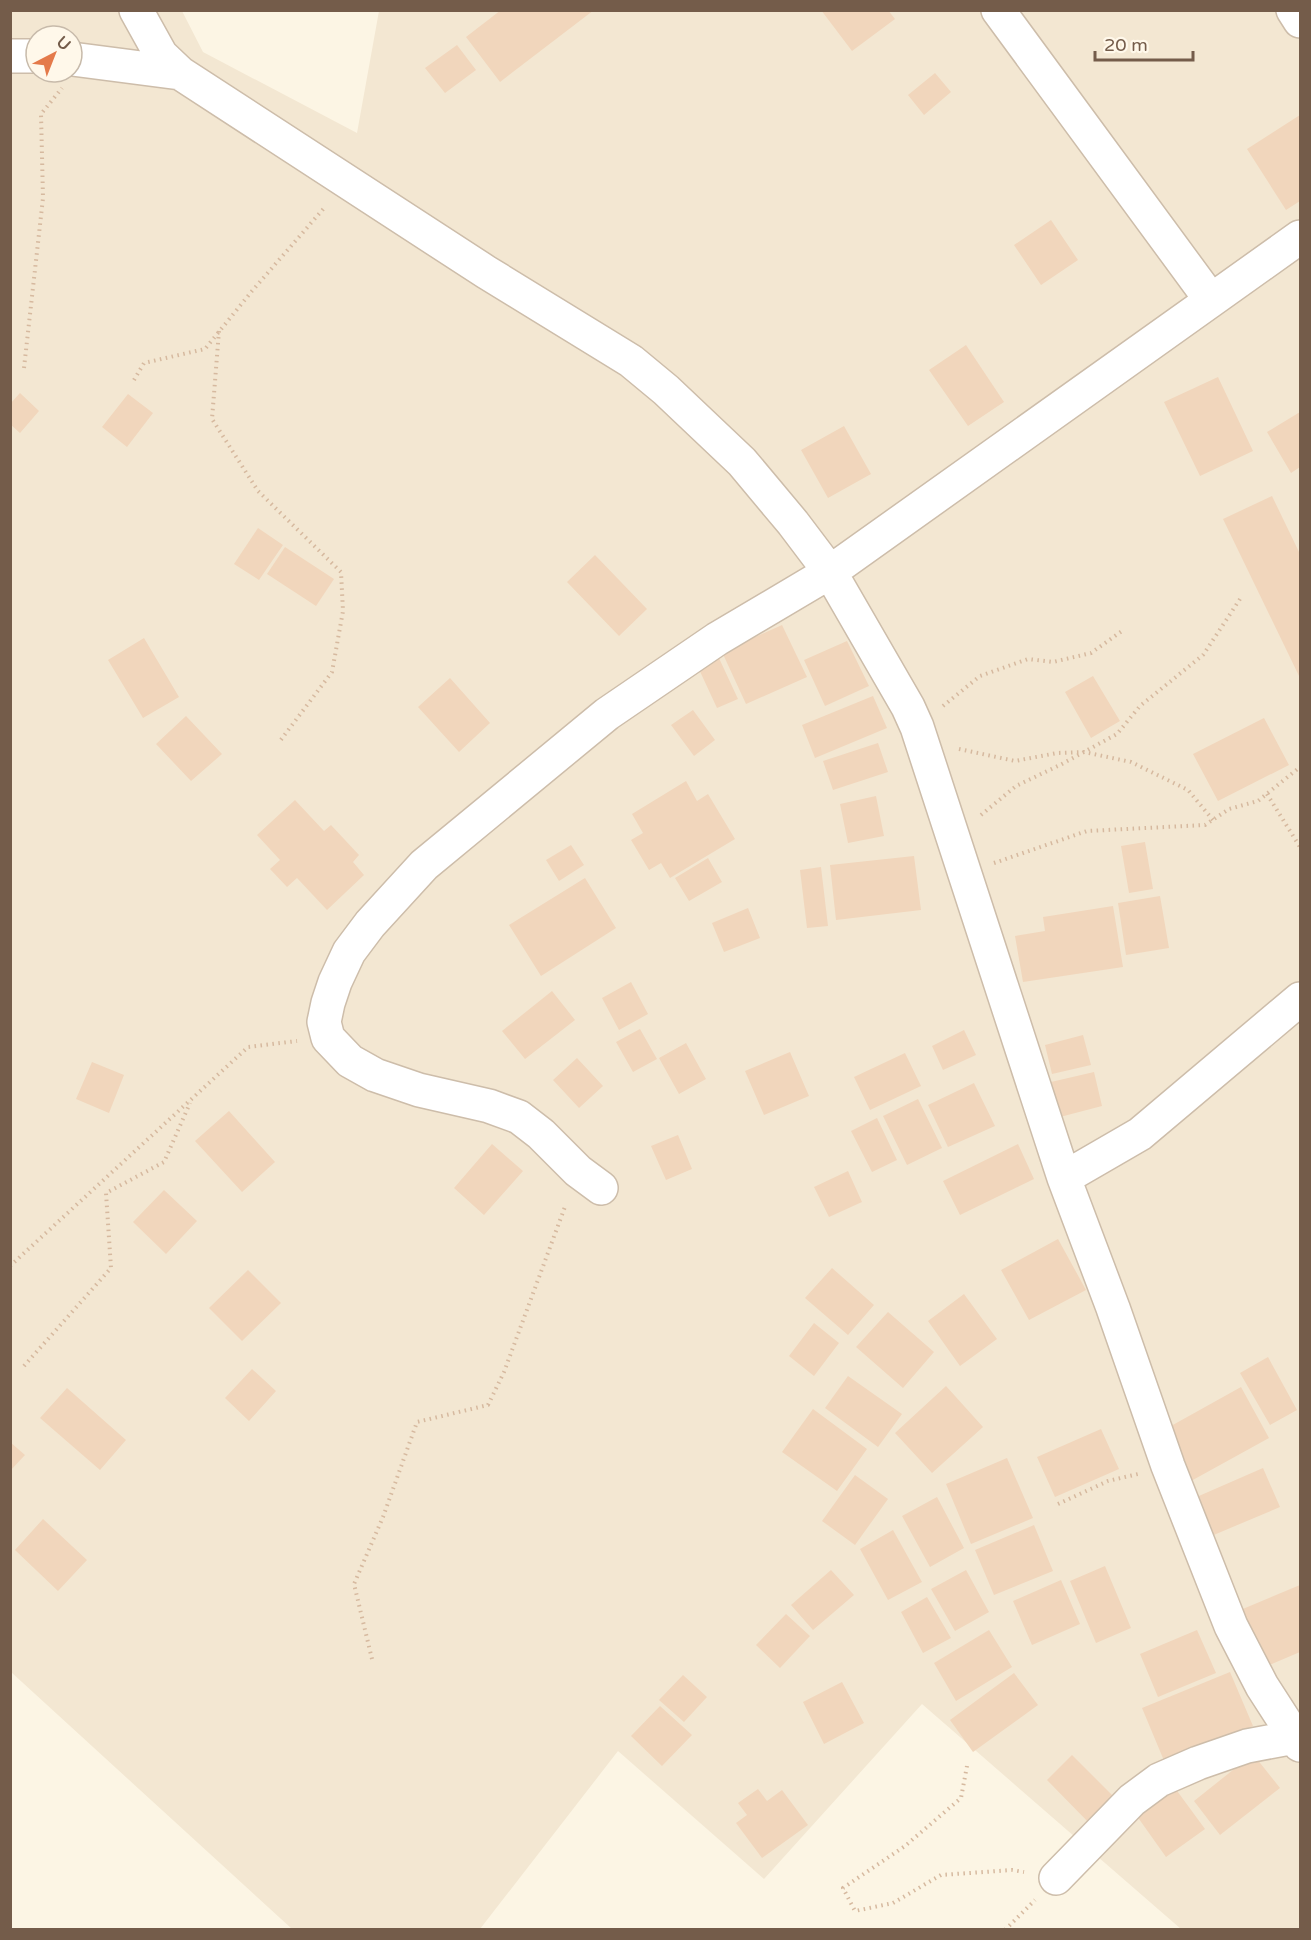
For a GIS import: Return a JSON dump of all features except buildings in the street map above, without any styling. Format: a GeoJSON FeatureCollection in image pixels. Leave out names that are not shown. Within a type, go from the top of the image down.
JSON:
{"type":"FeatureCollection","features":[{"type":"Feature","properties":{"kind":"street"},"geometry":{"type":"LineString","coordinates":[[136,10],[161,54],[180,73],[486,272],[632,361],[666,390],[742,462],[794,523],[830,572],[908,707],[920,734],[1064,1178],[1113,1308],[1168,1466],[1231,1626],[1262,1686],[1298,1741],[1247,1746],[1198,1763],[1159,1780],[1132,1800],[1056,1878]]}},
{"type":"Feature","properties":{"kind":"street"},"geometry":{"type":"LineString","coordinates":[[998,10],[1211,300]]}},
{"type":"Feature","properties":{"kind":"street"},"geometry":{"type":"LineString","coordinates":[[1293,10],[1300,21]]}},
{"type":"Feature","properties":{"kind":"street"},"geometry":{"type":"LineString","coordinates":[[84,60],[180,73]]}},
{"type":"Feature","properties":{"kind":"street"},"geometry":{"type":"LineString","coordinates":[[590,1179],[519,1117],[489,1106],[419,1090],[375,1075],[350,1060],[328,1038],[324,1022],[334,982],[349,952],[370,924],[424,864],[607,714],[717,639],[830,572],[1211,300],[1296,251]]}},
{"type":"Feature","properties":{"kind":"street"},"geometry":{"type":"LineString","coordinates":[[1064,1178],[1140,1134],[1300,999]]}},
{"type":"Feature","properties":{"kind":"path"},"geometry":{"type":"LineString","coordinates":[[24,368],[43,198],[41,114],[62,84]]}},
{"type":"Feature","properties":{"kind":"path"},"geometry":{"type":"LineString","coordinates":[[134,380],[144,363],[205,349],[347,182]]}},
{"type":"Feature","properties":{"kind":"path"},"geometry":{"type":"LineString","coordinates":[[219,331],[212,419],[258,491],[341,572],[343,611],[332,672],[280,741]]}},
{"type":"Feature","properties":{"kind":"path"},"geometry":{"type":"LineString","coordinates":[[953,838],[1016,786],[1118,734],[1140,706],[1203,655],[1242,596]]}},
{"type":"Feature","properties":{"kind":"path"},"geometry":{"type":"LineString","coordinates":[[920,734],[980,676],[1028,659],[1053,662],[1091,653],[1122,631]]}},
{"type":"Feature","properties":{"kind":"path"},"geometry":{"type":"LineString","coordinates":[[920,734],[1015,761],[1058,753],[1084,752],[1131,762],[1188,790],[1213,820]]}},
{"type":"Feature","properties":{"kind":"path"},"geometry":{"type":"LineString","coordinates":[[964,873],[1087,831],[1205,825],[1229,808],[1258,801],[1300,767]]}},
{"type":"Feature","properties":{"kind":"path"},"geometry":{"type":"LineString","coordinates":[[1267,794],[1300,847]]}},
{"type":"Feature","properties":{"kind":"path"},"geometry":{"type":"LineString","coordinates":[[10,1266],[248,1047],[328,1038]]}},
{"type":"Feature","properties":{"kind":"path"},"geometry":{"type":"LineString","coordinates":[[24,1366],[111,1268],[106,1192],[164,1162],[192,1100]]}},
{"type":"Feature","properties":{"kind":"path"},"geometry":{"type":"LineString","coordinates":[[372,1659],[354,1584],[382,1517],[417,1422],[488,1405],[590,1179]]}},
{"type":"Feature","properties":{"kind":"path"},"geometry":{"type":"LineString","coordinates":[[1058,1504],[1108,1481],[1168,1466]]}},
{"type":"Feature","properties":{"kind":"path"},"geometry":{"type":"LineString","coordinates":[[967,1766],[961,1798],[905,1846],[843,1888],[855,1911],[893,1903],[941,1875],[1012,1870],[1056,1878]]}},
{"type":"Feature","properties":{"kind":"path"},"geometry":{"type":"LineString","coordinates":[[1005,1929],[1056,1878]]}},
{"type":"Feature","properties":{"kind":"shaded area"},"geometry":{"type":"Polygon","coordinates":[[[10,11],[182,11],[203,52],[357,133],[379,11],[1300,11],[1300,1929],[1181,1929],[922,1704],[764,1879],[618,1751],[480,1929],[292,1929],[11,1672],[10,11]]]}}]}
